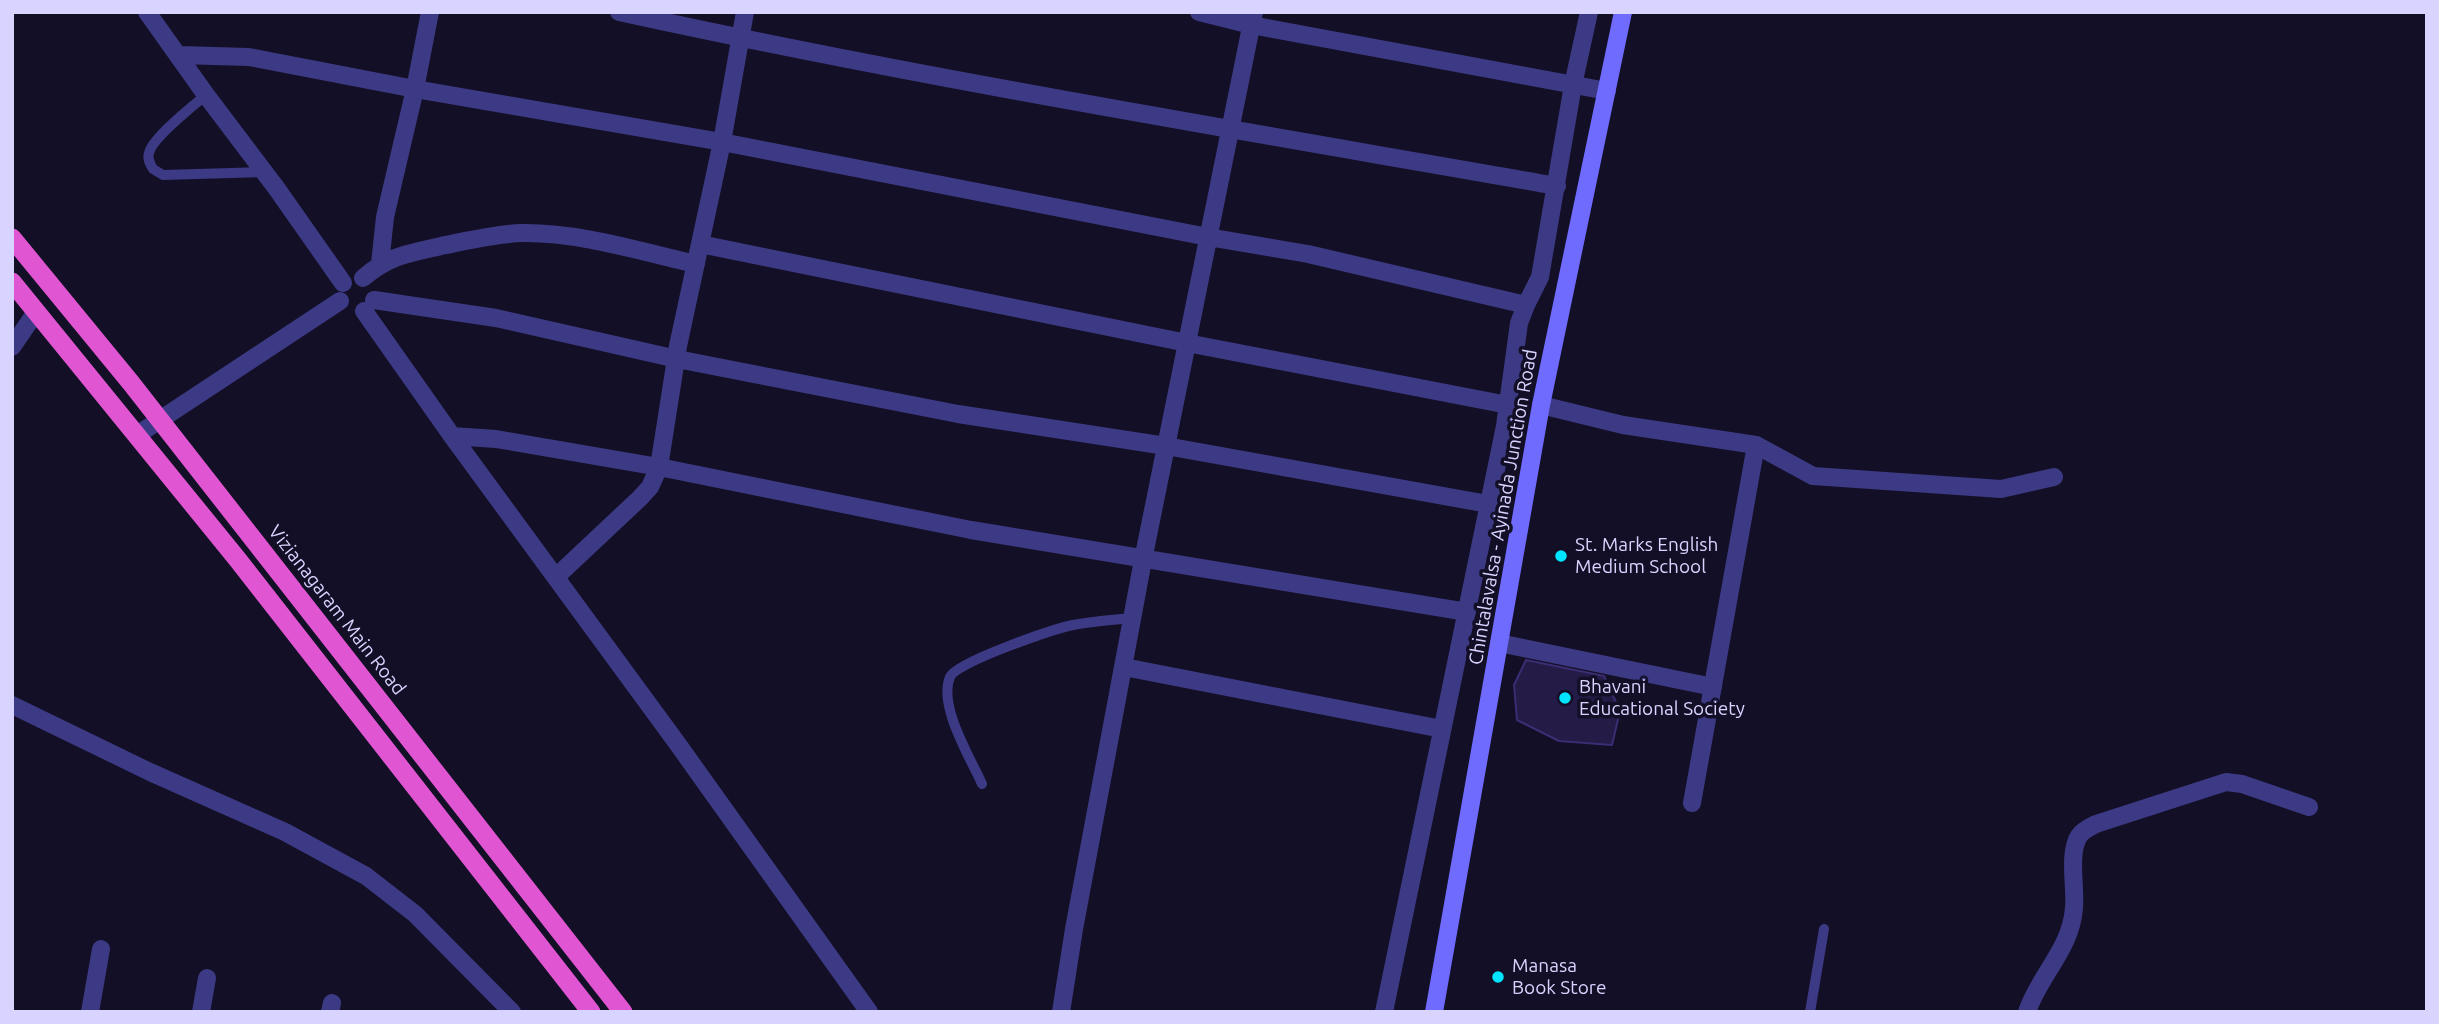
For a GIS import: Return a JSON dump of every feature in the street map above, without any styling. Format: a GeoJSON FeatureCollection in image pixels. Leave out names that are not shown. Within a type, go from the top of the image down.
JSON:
{"type":"FeatureCollection","features":[{"type":"Feature","properties":{"kind":"highway","name":"Vizianagaram Main Road"},"geometry":{"type":"LineString","coordinates":[[12,238],[159,419],[623,1012]]}},
{"type":"Feature","properties":{"kind":"highway"},"geometry":{"type":"LineString","coordinates":[[12,282],[238,561],[590,1012]]}},
{"type":"Feature","properties":{"kind":"main road","name":"Chintalavalsa - Ayinada Junction Road"},"geometry":{"type":"LineString","coordinates":[[1434,1012],[1541,405],[1623,12]]}},
{"type":"Feature","properties":{"kind":"street"},"geometry":{"type":"LineString","coordinates":[[147,12],[343,283]]}},
{"type":"Feature","properties":{"kind":"street"},"geometry":{"type":"LineString","coordinates":[[380,264],[385,218],[430,12]]}},
{"type":"Feature","properties":{"kind":"street"},"geometry":{"type":"LineString","coordinates":[[619,12],[740,39],[969,83],[1557,186]]}},
{"type":"Feature","properties":{"kind":"street"},"geometry":{"type":"LineString","coordinates":[[557,576],[640,498],[650,486],[659,467],[677,359],[722,142],[744,12]]}},
{"type":"Feature","properties":{"kind":"street"},"geometry":{"type":"LineString","coordinates":[[1199,12],[1252,18],[1607,91]]}},
{"type":"Feature","properties":{"kind":"street"},"geometry":{"type":"LineString","coordinates":[[1384,1012],[1508,405],[1519,323],[1540,277],[1573,85],[1589,12]]}},
{"type":"Feature","properties":{"kind":"street"},"geometry":{"type":"LineString","coordinates":[[1061,1012],[1073,929],[1143,560],[1252,18]]}},
{"type":"Feature","properties":{"kind":"street"},"geometry":{"type":"LineString","coordinates":[[179,55],[249,57],[415,89],[722,142],[1308,254],[1526,304]]}},
{"type":"Feature","properties":{"kind":"street"},"geometry":{"type":"LineString","coordinates":[[696,264],[599,242],[544,233],[518,233],[450,244],[394,257],[363,278],[349,279],[343,283],[340,301],[345,309],[354,313],[369,306],[496,318],[677,359],[958,414],[1166,446],[1488,503]]}},
{"type":"Feature","properties":{"kind":"street"},"geometry":{"type":"LineString","coordinates":[[700,244],[1508,405]]}},
{"type":"Feature","properties":{"kind":"street"},"geometry":{"type":"LineString","coordinates":[[363,278],[373,287],[369,306],[452,436],[557,576],[869,1012]]}},
{"type":"Feature","properties":{"kind":"street"},"geometry":{"type":"LineString","coordinates":[[136,435],[340,301]]}},
{"type":"Feature","properties":{"kind":"street"},"geometry":{"type":"LineString","coordinates":[[12,347],[36,312]]}},
{"type":"Feature","properties":{"kind":"street"},"geometry":{"type":"LineString","coordinates":[[1541,405],[1623,425],[1756,445],[1813,476],[2001,489],[2054,477]]}},
{"type":"Feature","properties":{"kind":"street"},"geometry":{"type":"LineString","coordinates":[[452,436],[496,439],[659,467],[971,530],[1467,612]]}},
{"type":"Feature","properties":{"kind":"street"},"geometry":{"type":"LineString","coordinates":[[1692,803],[1756,445]]}},
{"type":"Feature","properties":{"kind":"street"},"geometry":{"type":"LineString","coordinates":[[1499,643],[1713,687]]}},
{"type":"Feature","properties":{"kind":"street"},"geometry":{"type":"LineString","coordinates":[[1124,667],[1442,729]]}},
{"type":"Feature","properties":{"kind":"street"},"geometry":{"type":"LineString","coordinates":[[12,705],[150,772],[285,832],[366,876],[415,914],[512,1012]]}},
{"type":"Feature","properties":{"kind":"street"},"geometry":{"type":"LineString","coordinates":[[2027,1012],[2034,992],[2059,957],[2069,936],[2074,908],[2075,849],[2079,835],[2086,829],[2226,782],[2242,784],[2309,807]]}},
{"type":"Feature","properties":{"kind":"street"},"geometry":{"type":"LineString","coordinates":[[90,1012],[101,949]]}},
{"type":"Feature","properties":{"kind":"street"},"geometry":{"type":"LineString","coordinates":[[201,1012],[207,978]]}},
{"type":"Feature","properties":{"kind":"lane"},"geometry":{"type":"LineString","coordinates":[[206,95],[150,149],[148,155],[153,169],[163,175],[265,172]]}},
{"type":"Feature","properties":{"kind":"lane"},"geometry":{"type":"LineString","coordinates":[[982,784],[950,714],[949,685],[955,670],[983,657],[1071,626],[1132,618]]}},
{"type":"Feature","properties":{"kind":"lane"},"geometry":{"type":"LineString","coordinates":[[1810,1012],[1824,929]]}},
{"type":"Feature","properties":{"kind":"building","name":"Bhavani Educational Society"},"geometry":{"type":"Polygon","coordinates":[[[1526,660],[1604,676],[1620,711],[1612,745],[1559,741],[1517,720],[1514,685],[1526,660]]]}},
{"type":"Feature","properties":{"kind":"place","name":"St. Marks English Medium School"},"geometry":{"type":"Point","coordinates":[1561,556]}},
{"type":"Feature","properties":{"kind":"place","name":"Bhavani Educational Society"},"geometry":{"type":"Point","coordinates":[1565,698]}},
{"type":"Feature","properties":{"kind":"place","name":"Manasa Book Store"},"geometry":{"type":"Point","coordinates":[1498,977]}}]}
